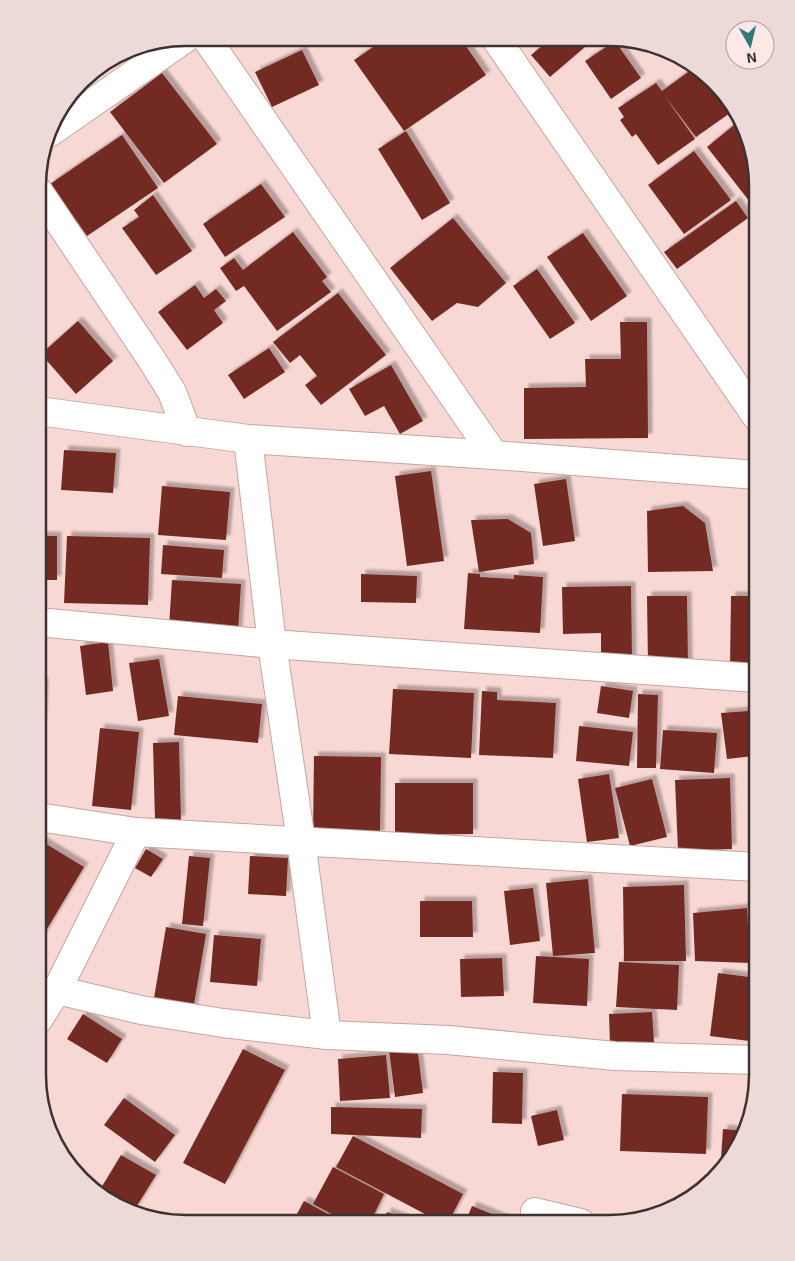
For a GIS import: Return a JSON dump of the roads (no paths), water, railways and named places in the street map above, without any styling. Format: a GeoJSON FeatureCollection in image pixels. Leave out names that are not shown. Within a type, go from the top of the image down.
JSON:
{"type":"FeatureCollection","features":[{"type":"Feature","properties":{"kind":"street"},"geometry":{"type":"LineString","coordinates":[[501,46],[749,405]]}},
{"type":"Feature","properties":{"kind":"street"},"geometry":{"type":"LineString","coordinates":[[212,47],[494,454]]}},
{"type":"Feature","properties":{"kind":"street"},"geometry":{"type":"LineString","coordinates":[[61,125],[172,48]]}},
{"type":"Feature","properties":{"kind":"street"},"geometry":{"type":"LineString","coordinates":[[46,202],[172,392],[187,432]]}},
{"type":"Feature","properties":{"kind":"street"},"geometry":{"type":"LineString","coordinates":[[46,412],[248,439],[494,454],[749,473]]}},
{"type":"Feature","properties":{"kind":"street"},"geometry":{"type":"LineString","coordinates":[[248,439],[272,644],[327,1034]]}},
{"type":"Feature","properties":{"kind":"street"},"geometry":{"type":"LineString","coordinates":[[46,623],[272,644],[748,677]]}},
{"type":"Feature","properties":{"kind":"street"},"geometry":{"type":"LineString","coordinates":[[46,818],[136,832],[748,867]]}},
{"type":"Feature","properties":{"kind":"street"},"geometry":{"type":"LineString","coordinates":[[46,1007],[57,990],[136,832]]}},
{"type":"Feature","properties":{"kind":"street"},"geometry":{"type":"LineString","coordinates":[[57,990],[141,1010],[223,1023],[327,1034],[448,1040],[616,1056],[748,1060]]}},
{"type":"Feature","properties":{"kind":"street"},"geometry":{"type":"LineString","coordinates":[[535,1212],[548,1215]]}}]}
